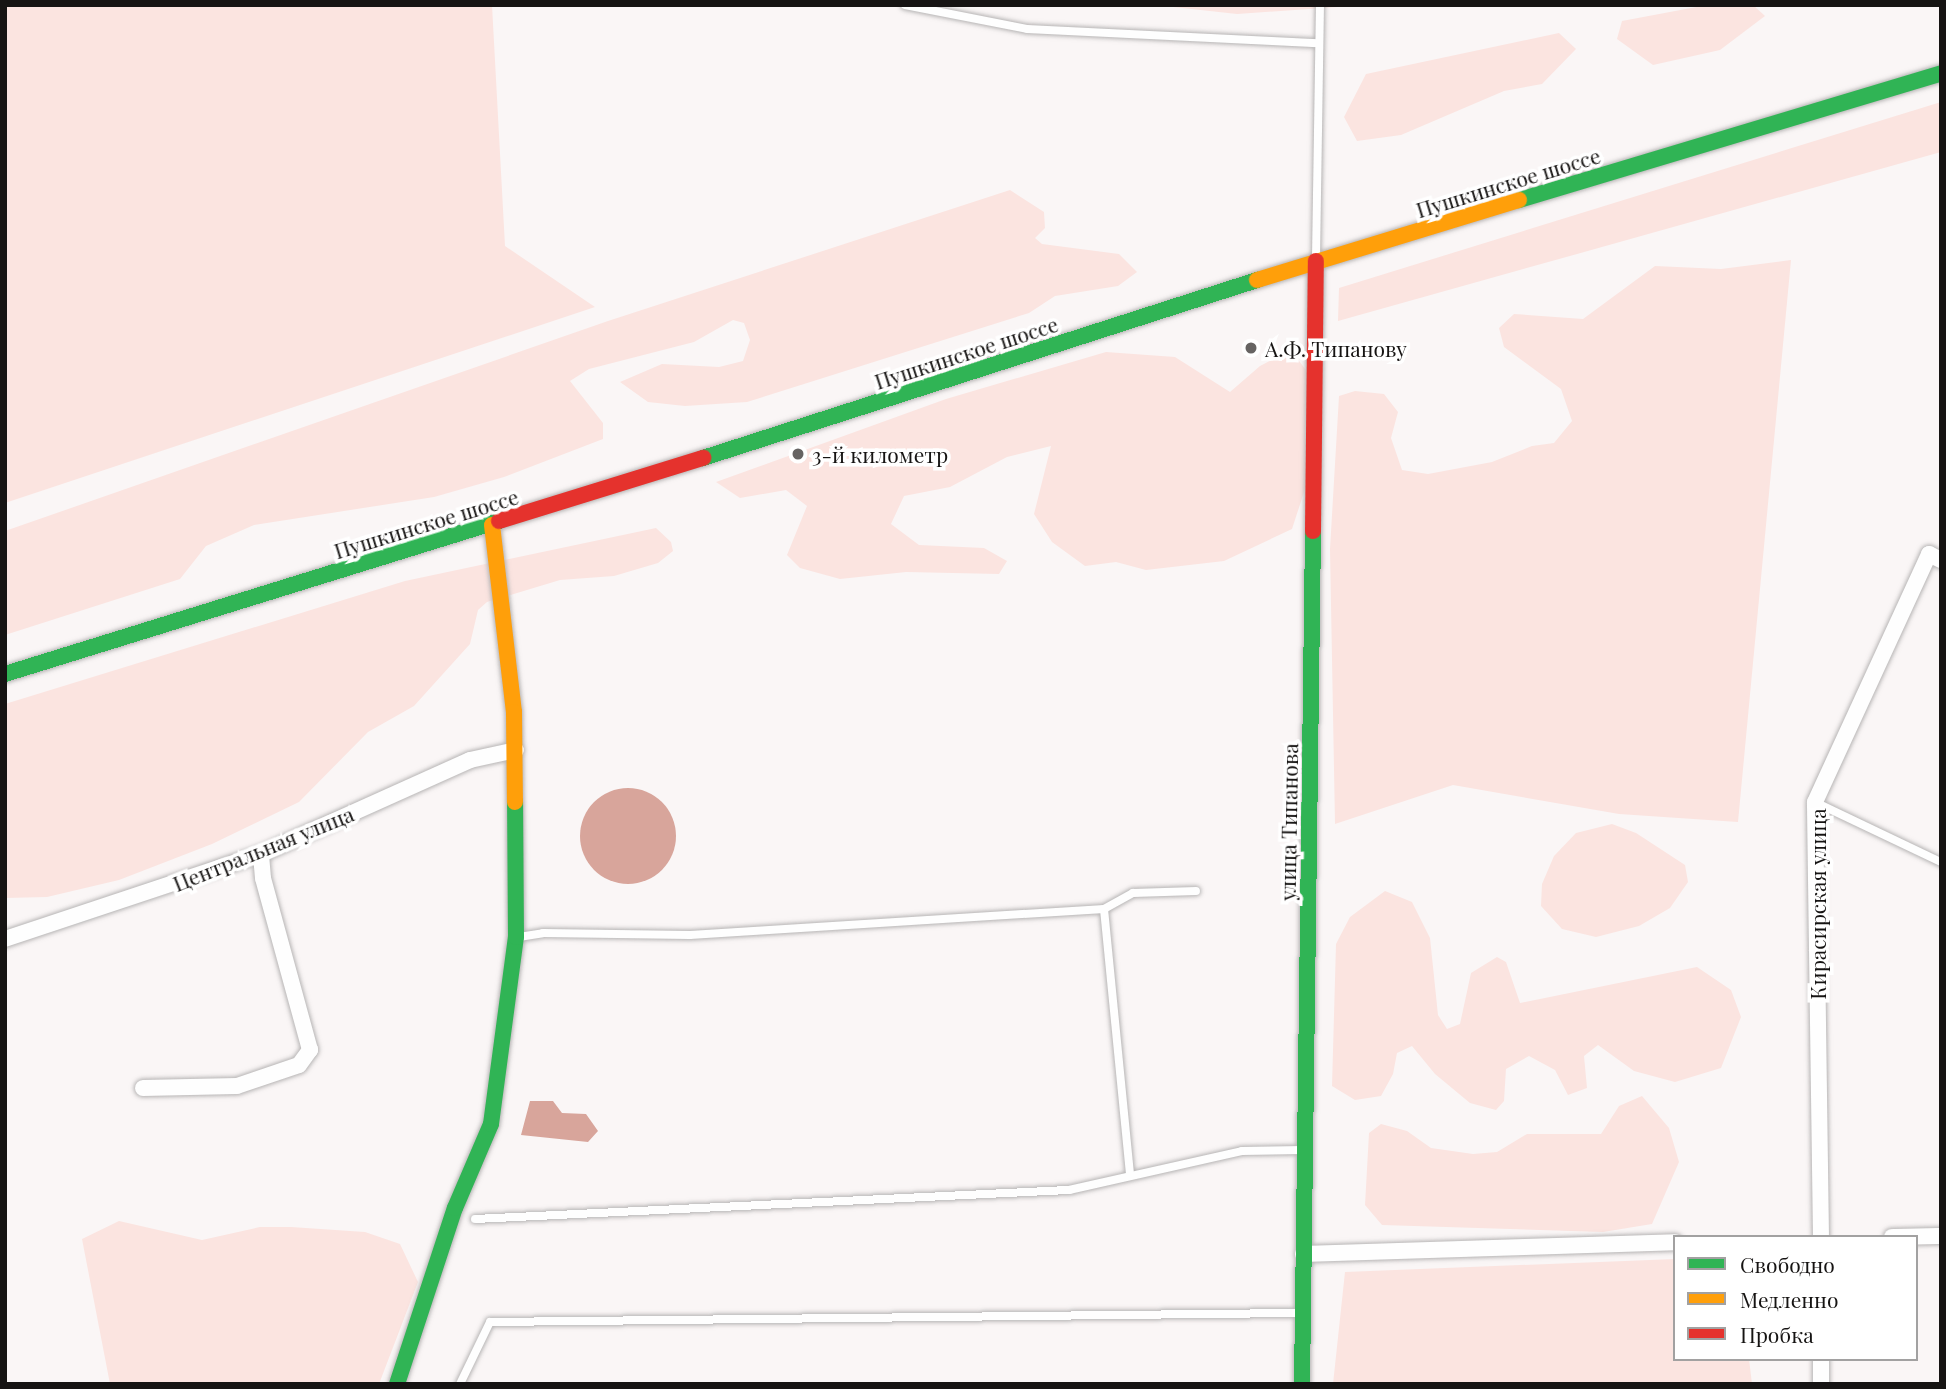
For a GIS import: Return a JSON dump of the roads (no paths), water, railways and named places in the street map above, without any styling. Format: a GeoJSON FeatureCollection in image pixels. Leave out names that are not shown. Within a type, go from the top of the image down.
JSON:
{"type":"FeatureCollection","features":[{"type":"Feature","properties":{"kind":"main road","name":"Пушкинское шоссе"},"geometry":{"type":"LineString","coordinates":[[5,674],[492,525],[1316,261],[1941,72]]}},
{"type":"Feature","properties":{"kind":"main road","name":"улица Типанова"},"geometry":{"type":"LineString","coordinates":[[1302,1384],[1316,261]]}},
{"type":"Feature","properties":{"kind":"main road"},"geometry":{"type":"LineString","coordinates":[[397,1384],[456,1208],[491,1124],[516,937],[516,750],[510,659],[492,525]]}},
{"type":"Feature","properties":{"kind":"street","name":"Кирасирская улица"},"geometry":{"type":"LineString","coordinates":[[1821,1235],[1815,802],[1935,557]]}},
{"type":"Feature","properties":{"kind":"street","name":"Центральная улица"},"geometry":{"type":"LineString","coordinates":[[5,939],[261,853],[470,760],[516,750]]}},
{"type":"Feature","properties":{"kind":"street"},"geometry":{"type":"LineString","coordinates":[[143,1088],[237,1086],[299,1065],[310,1050],[263,878],[261,853]]}},
{"type":"Feature","properties":{"kind":"street"},"geometry":{"type":"LineString","coordinates":[[1918,1236],[1941,1236]]}},
{"type":"Feature","properties":{"kind":"street"},"geometry":{"type":"LineString","coordinates":[[1303,1254],[1673,1242]]}},
{"type":"Feature","properties":{"kind":"street"},"geometry":{"type":"LineString","coordinates":[[1821,1361],[1821,1384]]}},
{"type":"Feature","properties":{"kind":"lane"},"geometry":{"type":"LineString","coordinates":[[905,5],[1027,29],[1318,43]]}},
{"type":"Feature","properties":{"kind":"lane"},"geometry":{"type":"LineString","coordinates":[[1316,261],[1320,5]]}},
{"type":"Feature","properties":{"kind":"lane"},"geometry":{"type":"LineString","coordinates":[[1815,802],[1941,862]]}},
{"type":"Feature","properties":{"kind":"lane"},"geometry":{"type":"LineString","coordinates":[[516,937],[543,933],[690,935],[1104,909],[1133,893],[1196,891]]}},
{"type":"Feature","properties":{"kind":"lane"},"geometry":{"type":"LineString","coordinates":[[1104,909],[1129,1175]]}},
{"type":"Feature","properties":{"kind":"lane"},"geometry":{"type":"LineString","coordinates":[[475,1220],[1069,1190],[1242,1151],[1305,1150]]}},
{"type":"Feature","properties":{"kind":"lane"},"geometry":{"type":"LineString","coordinates":[[460,1384],[491,1322],[1302,1313]]}},
{"type":"Feature","properties":{"kind":"place","name":"А.Ф. Типанову"},"geometry":{"type":"Point","coordinates":[1251,348]}},
{"type":"Feature","properties":{"kind":"place","name":"3-й километр"},"geometry":{"type":"Point","coordinates":[798,454]}}]}
